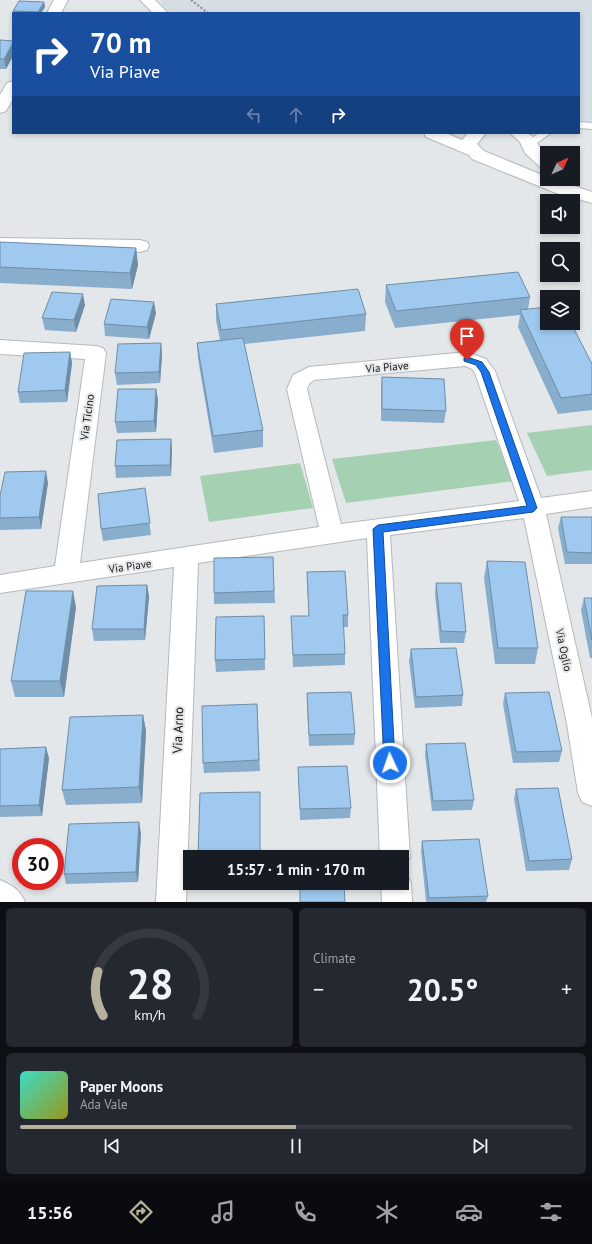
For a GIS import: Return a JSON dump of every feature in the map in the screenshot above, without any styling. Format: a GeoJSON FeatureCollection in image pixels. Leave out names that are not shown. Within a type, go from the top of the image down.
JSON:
{"type":"FeatureCollection","features":[{"type":"Feature","properties":{"kind":"street"},"geometry":{"type":"LineString","coordinates":[[55,12],[61,0]]}},
{"type":"Feature","properties":{"kind":"street"},"geometry":{"type":"LineString","coordinates":[[147,0],[160,12]]}},
{"type":"Feature","properties":{"kind":"street"},"geometry":{"type":"LineString","coordinates":[[0,108],[12,88]]}},
{"type":"Feature","properties":{"kind":"street"},"geometry":{"type":"LineString","coordinates":[[434,134],[472,150],[478,155],[562,190],[592,198]]}},
{"type":"Feature","properties":{"kind":"street"},"geometry":{"type":"LineString","coordinates":[[472,150],[469,145],[470,140],[477,134]]}},
{"type":"Feature","properties":{"kind":"street"},"geometry":{"type":"LineString","coordinates":[[492,161],[512,161],[521,159],[528,155],[526,142]]}},
{"type":"Feature","properties":{"kind":"street"},"geometry":{"type":"LineString","coordinates":[[526,142],[540,157]]}},
{"type":"Feature","properties":{"kind":"street"},"geometry":{"type":"LineString","coordinates":[[580,184],[592,190]]}},
{"type":"Feature","properties":{"kind":"street"},"geometry":{"type":"LineString","coordinates":[[0,244],[140,246]]}},
{"type":"Feature","properties":{"kind":"street","name":"Via Ticino"},"geometry":{"type":"LineString","coordinates":[[0,347],[96,353],[66,575]]}},
{"type":"Feature","properties":{"kind":"street","name":"Via Piave"},"geometry":{"type":"LineString","coordinates":[[332,534],[297,389],[300,380],[310,374],[467,360],[479,364],[485,372],[533,508]]}},
{"type":"Feature","properties":{"kind":"street","name":"Via Piave"},"geometry":{"type":"LineString","coordinates":[[0,584],[186,558],[332,534],[592,499]]}},
{"type":"Feature","properties":{"kind":"street","name":"Via Oglio"},"geometry":{"type":"LineString","coordinates":[[533,508],[578,716],[592,793]]}},
{"type":"Feature","properties":{"kind":"street"},"geometry":{"type":"LineString","coordinates":[[378,529],[395,850]]}},
{"type":"Feature","properties":{"kind":"street","name":"Via Arno"},"geometry":{"type":"LineString","coordinates":[[171,902],[186,558]]}},
{"type":"Feature","properties":{"kind":"street"},"geometry":{"type":"LineString","coordinates":[[396,890],[397,902]]}},
{"type":"Feature","properties":{"kind":"street"},"geometry":{"type":"LineString","coordinates":[[0,894],[10,902]]}},
{"type":"Feature","properties":{"kind":"lane"},"geometry":{"type":"LineString","coordinates":[[580,125],[592,126]]}},
{"type":"Feature","properties":{"kind":"lane"},"geometry":{"type":"LineString","coordinates":[[526,142],[544,134]]}},
{"type":"Feature","properties":{"kind":"path"},"geometry":{"type":"LineString","coordinates":[[191,0],[207,12]]}},
{"type":"Feature","properties":{"kind":"shaded area"},"geometry":{"type":"Polygon","coordinates":[[[161,0],[592,0],[592,129],[580,128],[580,12],[172,12],[163,6],[161,0]]]}},
{"type":"Feature","properties":{"kind":"green space"},"geometry":{"type":"Polygon","coordinates":[[[592,425],[592,470],[547,476],[527,433],[592,425]]]}},
{"type":"Feature","properties":{"kind":"green space"},"geometry":{"type":"Polygon","coordinates":[[[496,440],[513,481],[346,503],[332,459],[496,440]]]}},
{"type":"Feature","properties":{"kind":"green space"},"geometry":{"type":"Polygon","coordinates":[[[300,463],[313,508],[209,522],[200,476],[300,463]]]}},
{"type":"Feature","properties":{"kind":"building"},"geometry":{"type":"Polygon","coordinates":[[[19,1],[44,2],[38,12],[13,11],[19,1]]]}},
{"type":"Feature","properties":{"kind":"building"},"geometry":{"type":"Polygon","coordinates":[[[0,40],[12,41],[12,45],[4,59],[0,59],[0,40]]]}},
{"type":"Feature","properties":{"kind":"building"},"geometry":{"type":"Polygon","coordinates":[[[0,242],[136,248],[130,273],[0,267],[0,242]]]}},
{"type":"Feature","properties":{"kind":"building"},"geometry":{"type":"Polygon","coordinates":[[[518,272],[530,297],[396,311],[386,285],[518,272]]]}},
{"type":"Feature","properties":{"kind":"building"},"geometry":{"type":"Polygon","coordinates":[[[358,289],[366,314],[221,330],[216,304],[358,289]]]}},
{"type":"Feature","properties":{"kind":"building"},"geometry":{"type":"Polygon","coordinates":[[[52,292],[83,294],[74,320],[42,318],[52,292]]]}},
{"type":"Feature","properties":{"kind":"building"},"geometry":{"type":"Polygon","coordinates":[[[111,299],[154,302],[147,327],[104,324],[111,299]]]}},
{"type":"Feature","properties":{"kind":"building"},"geometry":{"type":"Polygon","coordinates":[[[540,308],[540,330],[575,330],[592,364],[592,394],[561,398],[520,310],[540,308]]]}},
{"type":"Feature","properties":{"kind":"building"},"geometry":{"type":"Polygon","coordinates":[[[243,338],[263,430],[213,436],[197,343],[243,338]]]}},
{"type":"Feature","properties":{"kind":"building"},"geometry":{"type":"Polygon","coordinates":[[[161,343],[159,372],[115,373],[118,344],[161,343]]]}},
{"type":"Feature","properties":{"kind":"building"},"geometry":{"type":"Polygon","coordinates":[[[70,352],[65,390],[18,392],[24,353],[70,352]]]}},
{"type":"Feature","properties":{"kind":"building"},"geometry":{"type":"Polygon","coordinates":[[[382,377],[444,379],[446,411],[382,409],[382,377]]]}},
{"type":"Feature","properties":{"kind":"building"},"geometry":{"type":"Polygon","coordinates":[[[118,389],[156,389],[154,421],[115,422],[118,389]]]}},
{"type":"Feature","properties":{"kind":"building"},"geometry":{"type":"Polygon","coordinates":[[[171,439],[170,465],[115,466],[117,440],[171,439]]]}},
{"type":"Feature","properties":{"kind":"building"},"geometry":{"type":"Polygon","coordinates":[[[46,471],[39,517],[0,518],[0,496],[5,472],[46,471]]]}},
{"type":"Feature","properties":{"kind":"building"},"geometry":{"type":"Polygon","coordinates":[[[145,488],[150,523],[101,529],[98,494],[145,488]]]}},
{"type":"Feature","properties":{"kind":"building"},"geometry":{"type":"Polygon","coordinates":[[[561,517],[592,517],[592,553],[567,552],[561,517]]]}},
{"type":"Feature","properties":{"kind":"building"},"geometry":{"type":"Polygon","coordinates":[[[273,557],[274,591],[214,593],[214,558],[273,557]]]}},
{"type":"Feature","properties":{"kind":"building"},"geometry":{"type":"Polygon","coordinates":[[[487,561],[525,562],[538,648],[498,648],[487,561]]]}},
{"type":"Feature","properties":{"kind":"building"},"geometry":{"type":"Polygon","coordinates":[[[345,571],[348,615],[343,615],[345,654],[293,655],[291,616],[309,616],[307,572],[345,571]]]}},
{"type":"Feature","properties":{"kind":"building"},"geometry":{"type":"Polygon","coordinates":[[[436,583],[461,583],[466,632],[441,631],[436,583]]]}},
{"type":"Feature","properties":{"kind":"building"},"geometry":{"type":"Polygon","coordinates":[[[147,585],[144,629],[92,629],[97,586],[147,585]]]}},
{"type":"Feature","properties":{"kind":"building"},"geometry":{"type":"Polygon","coordinates":[[[26,591],[73,591],[60,681],[11,681],[26,591]]]}},
{"type":"Feature","properties":{"kind":"building"},"geometry":{"type":"Polygon","coordinates":[[[584,598],[592,598],[592,640],[584,598]]]}},
{"type":"Feature","properties":{"kind":"building"},"geometry":{"type":"Polygon","coordinates":[[[264,616],[265,659],[215,660],[216,617],[264,616]]]}},
{"type":"Feature","properties":{"kind":"building"},"geometry":{"type":"Polygon","coordinates":[[[456,648],[463,695],[416,697],[411,649],[456,648]]]}},
{"type":"Feature","properties":{"kind":"building"},"geometry":{"type":"Polygon","coordinates":[[[351,692],[355,734],[309,735],[307,693],[351,692]]]}},
{"type":"Feature","properties":{"kind":"building"},"geometry":{"type":"Polygon","coordinates":[[[549,692],[562,751],[516,752],[505,693],[549,692]]]}},
{"type":"Feature","properties":{"kind":"building"},"geometry":{"type":"Polygon","coordinates":[[[257,704],[259,760],[203,763],[202,706],[257,704]]]}},
{"type":"Feature","properties":{"kind":"building"},"geometry":{"type":"Polygon","coordinates":[[[143,715],[139,787],[62,790],[70,717],[143,715]]]}},
{"type":"Feature","properties":{"kind":"building"},"geometry":{"type":"Polygon","coordinates":[[[465,743],[474,800],[433,801],[426,744],[465,743]]]}},
{"type":"Feature","properties":{"kind":"building"},"geometry":{"type":"Polygon","coordinates":[[[46,747],[39,805],[0,806],[0,749],[46,747]]]}},
{"type":"Feature","properties":{"kind":"building"},"geometry":{"type":"Polygon","coordinates":[[[347,766],[351,808],[300,809],[298,767],[347,766]]]}},
{"type":"Feature","properties":{"kind":"building"},"geometry":{"type":"Polygon","coordinates":[[[558,788],[572,859],[529,861],[516,789],[558,788]]]}},
{"type":"Feature","properties":{"kind":"building"},"geometry":{"type":"Polygon","coordinates":[[[260,792],[260,850],[198,850],[200,793],[260,792]]]}},
{"type":"Feature","properties":{"kind":"building"},"geometry":{"type":"Polygon","coordinates":[[[139,822],[136,872],[64,874],[69,824],[139,822]]]}},
{"type":"Feature","properties":{"kind":"building"},"geometry":{"type":"Polygon","coordinates":[[[479,839],[488,896],[429,898],[422,841],[479,839]]]}},
{"type":"Feature","properties":{"kind":"building"},"geometry":{"type":"Polygon","coordinates":[[[300,890],[344,890],[345,902],[300,902],[300,890]]]}},
{"type":"Feature","properties":{"kind":"route"},"geometry":{"type":"LineString","coordinates":[[390,763],[378,529],[533,508],[485,372],[479,364],[467,360]]}}]}
